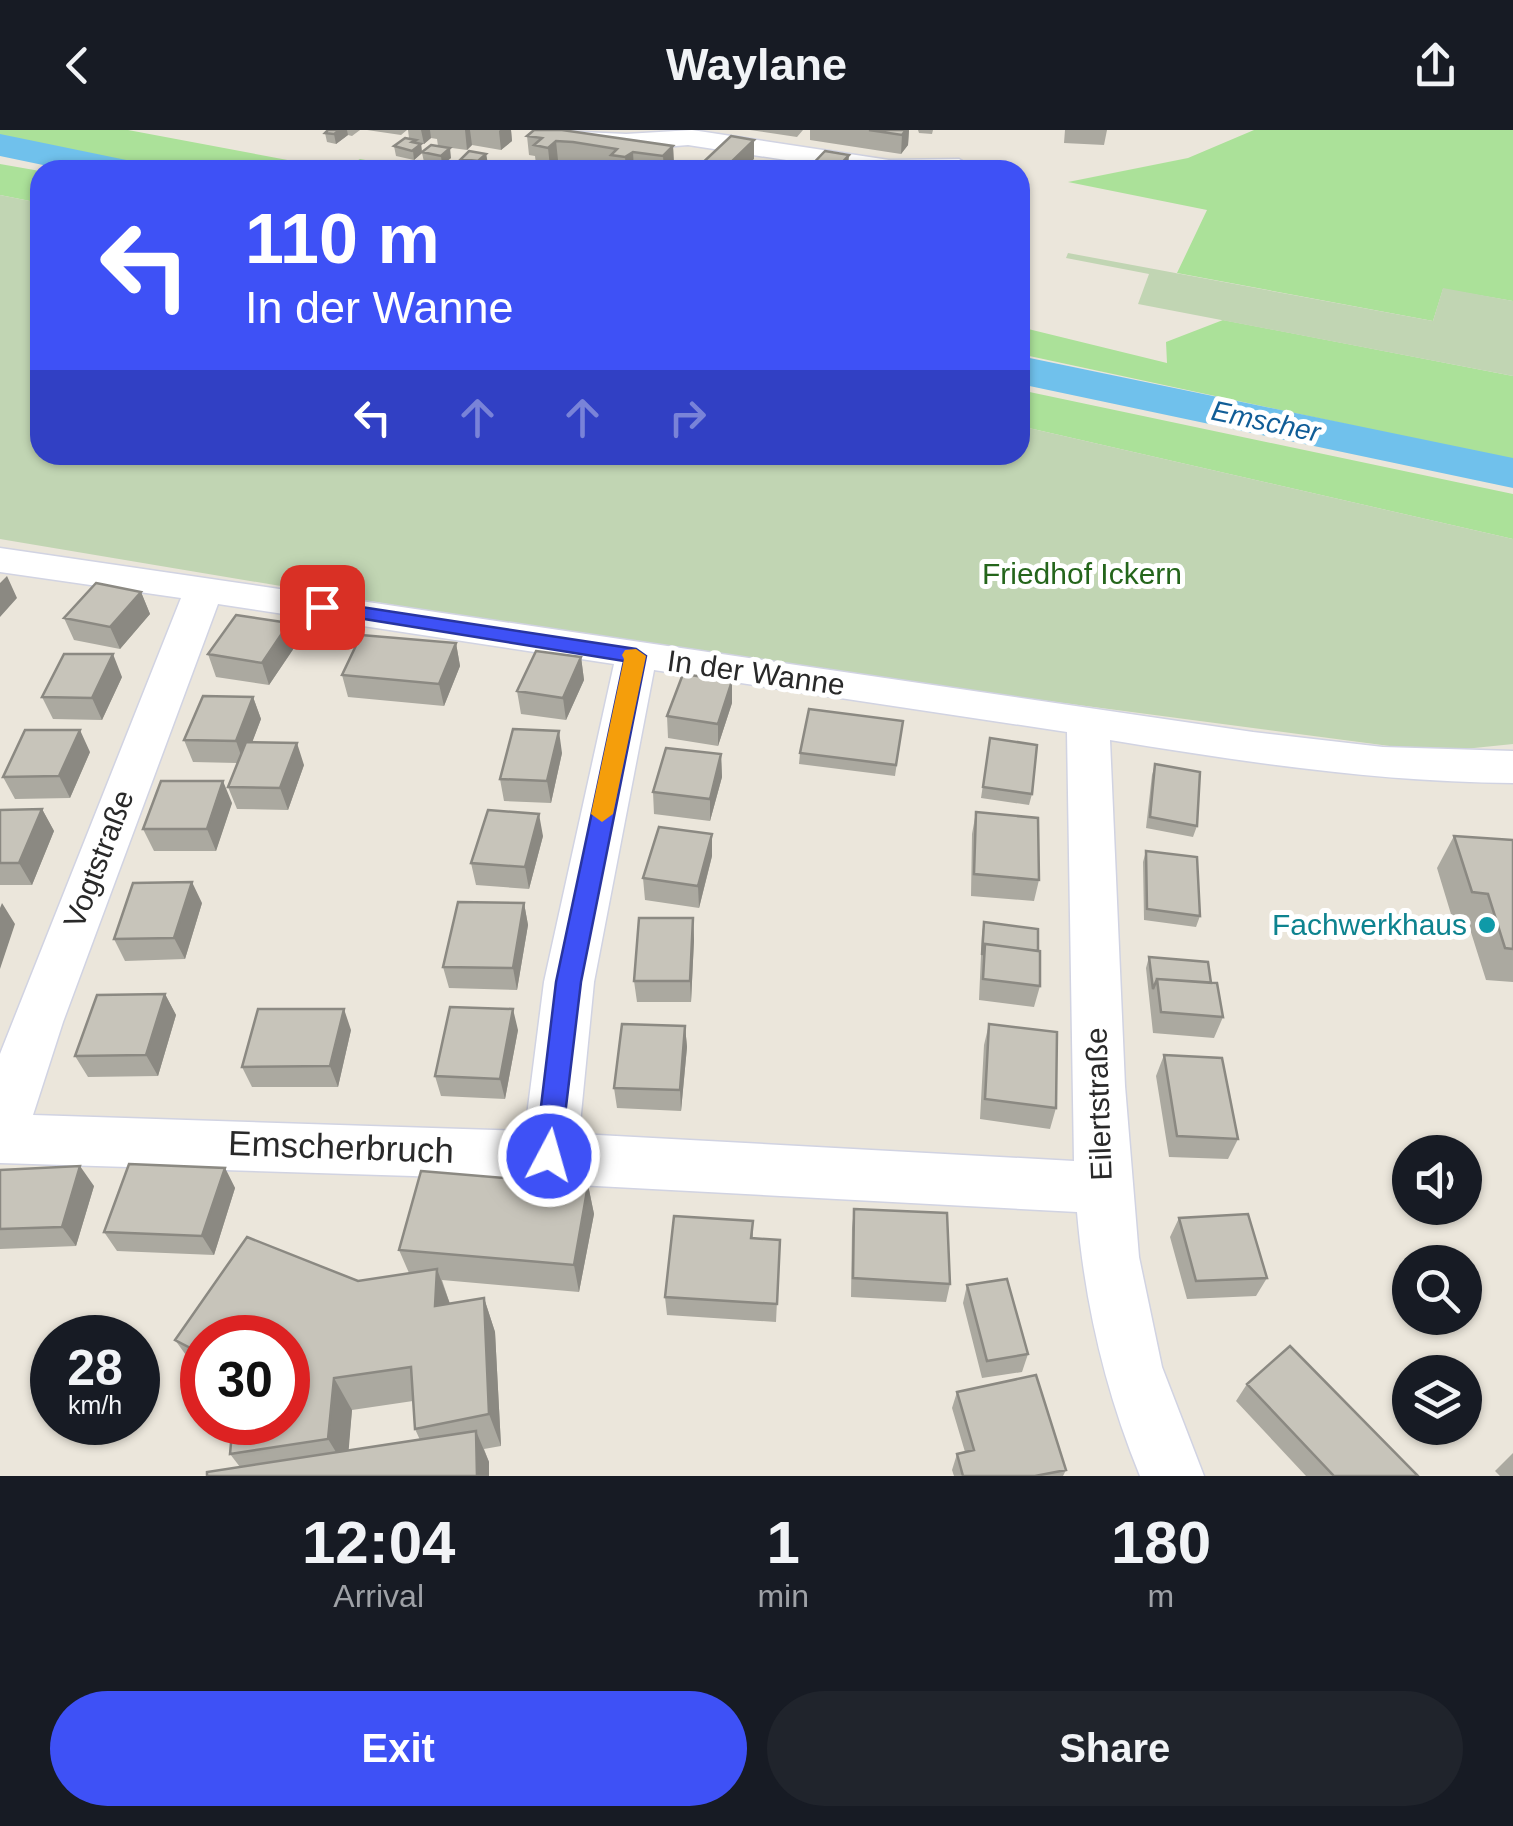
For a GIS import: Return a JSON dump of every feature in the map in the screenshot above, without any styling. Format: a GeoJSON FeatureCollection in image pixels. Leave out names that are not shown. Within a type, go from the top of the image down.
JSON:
{"type":"FeatureCollection","features":[{"type":"Feature","properties":{"kind":"street"},"geometry":{"type":"LineString","coordinates":[[550,130],[626,142],[646,142],[663,133],[803,160]]}},
{"type":"Feature","properties":{"kind":"street"},"geometry":{"type":"LineString","coordinates":[[714,160],[732,144]]}},
{"type":"Feature","properties":{"kind":"street","name":"In der Wanne"},"geometry":{"type":"LineString","coordinates":[[0,560],[1319,759],[1451,769],[1513,767]]}},
{"type":"Feature","properties":{"kind":"street","name":"Vogtstraße"},"geometry":{"type":"LineString","coordinates":[[0,1135],[36,1022],[204,589]]}},
{"type":"Feature","properties":{"kind":"street"},"geometry":{"type":"LineString","coordinates":[[549,1156],[568,982],[636,656]]}},
{"type":"Feature","properties":{"kind":"street","name":"Eilertstraße"},"geometry":{"type":"LineString","coordinates":[[1088,722],[1101,1188],[1109,1272],[1133,1374],[1172,1476]]}},
{"type":"Feature","properties":{"kind":"street","name":"Emscherbruch"},"geometry":{"type":"LineString","coordinates":[[0,1135],[549,1156],[1101,1188]]}},
{"type":"Feature","properties":{"kind":"green space"},"geometry":{"type":"Polygon","coordinates":[[[0,130],[128,130],[288,160],[113,160],[0,140],[0,130]]]}},
{"type":"Feature","properties":{"kind":"green space"},"geometry":{"type":"Polygon","coordinates":[[[1254,130],[1513,130],[1513,301],[1443,289],[1433,321],[1177,273],[1207,210],[1068,182],[1188,158],[1254,130]]]}},
{"type":"Feature","properties":{"kind":"green space"},"geometry":{"type":"Polygon","coordinates":[[[0,164],[30,169],[30,201],[0,195],[0,164]]]}},
{"type":"Feature","properties":{"kind":"green space","name":"Friedhof Ickern"},"geometry":{"type":"Polygon","coordinates":[[[0,195],[30,201],[30,465],[1030,465],[1030,428],[1513,539],[1513,744],[1435,752],[662,650],[0,539],[0,195]]]}},
{"type":"Feature","properties":{"kind":"green space"},"geometry":{"type":"Polygon","coordinates":[[[1068,253],[1433,321],[1443,288],[1513,301],[1513,376],[1138,304],[1149,274],[1066,258],[1068,253]]]}},
{"type":"Feature","properties":{"kind":"green space"},"geometry":{"type":"Polygon","coordinates":[[[1223,320],[1513,376],[1513,460],[1030,356],[1030,329],[1167,363],[1166,342],[1223,320]]]}},
{"type":"Feature","properties":{"kind":"green space"},"geometry":{"type":"Polygon","coordinates":[[[1030,392],[1513,494],[1513,539],[1030,428],[1030,392]]]}},
{"type":"Feature","properties":{"kind":"building"},"geometry":{"type":"Polygon","coordinates":[[[534,130],[562,130],[673,146],[663,156],[633,152],[625,157],[611,155],[617,149],[573,142],[556,141],[548,148],[534,145],[542,138],[527,136],[534,130]]]}},
{"type":"Feature","properties":{"kind":"building"},"geometry":{"type":"Polygon","coordinates":[[[869,130],[906,130],[902,135],[869,130]]]}},
{"type":"Feature","properties":{"kind":"building"},"geometry":{"type":"Polygon","coordinates":[[[731,136],[754,140],[733,160],[706,160],[731,136]]]}},
{"type":"Feature","properties":{"kind":"building"},"geometry":{"type":"Polygon","coordinates":[[[405,138],[421,144],[412,151],[394,146],[405,138]]]}},
{"type":"Feature","properties":{"kind":"building"},"geometry":{"type":"Polygon","coordinates":[[[431,145],[450,148],[441,156],[422,152],[431,145]]]}},
{"type":"Feature","properties":{"kind":"building"},"geometry":{"type":"Polygon","coordinates":[[[469,151],[486,154],[479,160],[461,159],[469,151]]]}},
{"type":"Feature","properties":{"kind":"building"},"geometry":{"type":"Polygon","coordinates":[[[825,151],[849,155],[844,160],[816,160],[825,151]]]}},
{"type":"Feature","properties":{"kind":"building"},"geometry":{"type":"Polygon","coordinates":[[[96,583],[141,592],[110,627],[64,618],[96,583]]]}},
{"type":"Feature","properties":{"kind":"building"},"geometry":{"type":"Polygon","coordinates":[[[236,615],[289,623],[262,663],[208,654],[236,615]]]}},
{"type":"Feature","properties":{"kind":"building"},"geometry":{"type":"Polygon","coordinates":[[[361,635],[456,643],[439,684],[342,675],[361,635]]]}},
{"type":"Feature","properties":{"kind":"building"},"geometry":{"type":"Polygon","coordinates":[[[536,651],[581,657],[563,698],[517,691],[536,651]]]}},
{"type":"Feature","properties":{"kind":"building"},"geometry":{"type":"Polygon","coordinates":[[[64,654],[113,654],[92,698],[42,697],[64,654]]]}},
{"type":"Feature","properties":{"kind":"building"},"geometry":{"type":"Polygon","coordinates":[[[683,674],[732,681],[718,724],[667,716],[683,674]]]}},
{"type":"Feature","properties":{"kind":"building"},"geometry":{"type":"Polygon","coordinates":[[[203,696],[253,697],[236,741],[184,740],[203,696]]]}},
{"type":"Feature","properties":{"kind":"building"},"geometry":{"type":"Polygon","coordinates":[[[809,709],[903,721],[896,765],[800,753],[809,709]]]}},
{"type":"Feature","properties":{"kind":"building"},"geometry":{"type":"Polygon","coordinates":[[[513,729],[559,731],[547,781],[500,779],[513,729]]]}},
{"type":"Feature","properties":{"kind":"building"},"geometry":{"type":"Polygon","coordinates":[[[25,730],[80,730],[59,776],[3,777],[25,730]]]}},
{"type":"Feature","properties":{"kind":"building"},"geometry":{"type":"Polygon","coordinates":[[[990,738],[1037,745],[1032,794],[983,787],[990,738]]]}},
{"type":"Feature","properties":{"kind":"building"},"geometry":{"type":"Polygon","coordinates":[[[246,742],[297,743],[280,788],[228,787],[246,742]]]}},
{"type":"Feature","properties":{"kind":"building"},"geometry":{"type":"Polygon","coordinates":[[[666,748],[721,754],[710,799],[653,792],[666,748]]]}},
{"type":"Feature","properties":{"kind":"building"},"geometry":{"type":"Polygon","coordinates":[[[1155,764],[1200,772],[1197,826],[1150,817],[1155,764]]]}},
{"type":"Feature","properties":{"kind":"building"},"geometry":{"type":"Polygon","coordinates":[[[161,781],[223,781],[207,829],[143,829],[161,781]]]}},
{"type":"Feature","properties":{"kind":"building"},"geometry":{"type":"Polygon","coordinates":[[[42,809],[19,863],[0,863],[0,810],[42,809]]]}},
{"type":"Feature","properties":{"kind":"building"},"geometry":{"type":"Polygon","coordinates":[[[488,810],[539,814],[525,867],[471,863],[488,810]]]}},
{"type":"Feature","properties":{"kind":"building"},"geometry":{"type":"Polygon","coordinates":[[[976,812],[1038,818],[1039,880],[974,874],[976,812]]]}},
{"type":"Feature","properties":{"kind":"building"},"geometry":{"type":"Polygon","coordinates":[[[659,827],[712,834],[698,886],[643,878],[659,827]]]}},
{"type":"Feature","properties":{"kind":"building"},"geometry":{"type":"Polygon","coordinates":[[[1454,836],[1513,840],[1513,949],[1505,948],[1488,894],[1472,892],[1454,836]]]}},
{"type":"Feature","properties":{"kind":"building"},"geometry":{"type":"Polygon","coordinates":[[[1146,851],[1197,857],[1200,916],[1147,909],[1146,851]]]}},
{"type":"Feature","properties":{"kind":"building"},"geometry":{"type":"Polygon","coordinates":[[[192,882],[174,938],[114,939],[133,883],[192,882]]]}},
{"type":"Feature","properties":{"kind":"building"},"geometry":{"type":"Polygon","coordinates":[[[458,902],[524,903],[513,968],[443,967],[458,902]]]}},
{"type":"Feature","properties":{"kind":"building"},"geometry":{"type":"Polygon","coordinates":[[[639,918],[693,918],[690,981],[634,981],[639,918]]]}},
{"type":"Feature","properties":{"kind":"building"},"geometry":{"type":"Polygon","coordinates":[[[984,922],[1038,929],[1038,951],[985,944],[982,955],[984,922]]]}},
{"type":"Feature","properties":{"kind":"building"},"geometry":{"type":"Polygon","coordinates":[[[985,944],[1040,951],[1040,986],[983,979],[985,944]]]}},
{"type":"Feature","properties":{"kind":"building"},"geometry":{"type":"Polygon","coordinates":[[[1149,957],[1208,962],[1211,983],[1157,979],[1153,989],[1149,957]]]}},
{"type":"Feature","properties":{"kind":"building"},"geometry":{"type":"Polygon","coordinates":[[[1157,979],[1217,983],[1223,1017],[1161,1012],[1157,979]]]}},
{"type":"Feature","properties":{"kind":"building"},"geometry":{"type":"Polygon","coordinates":[[[165,994],[146,1055],[75,1056],[97,995],[165,994]]]}},
{"type":"Feature","properties":{"kind":"building"},"geometry":{"type":"Polygon","coordinates":[[[450,1007],[513,1009],[500,1079],[435,1076],[450,1007]]]}},
{"type":"Feature","properties":{"kind":"building"},"geometry":{"type":"Polygon","coordinates":[[[258,1009],[344,1009],[330,1066],[242,1067],[258,1009]]]}},
{"type":"Feature","properties":{"kind":"building"},"geometry":{"type":"Polygon","coordinates":[[[622,1024],[685,1026],[680,1090],[614,1088],[622,1024]]]}},
{"type":"Feature","properties":{"kind":"building"},"geometry":{"type":"Polygon","coordinates":[[[989,1024],[1057,1032],[1056,1108],[985,1099],[989,1024]]]}},
{"type":"Feature","properties":{"kind":"building"},"geometry":{"type":"Polygon","coordinates":[[[1164,1055],[1222,1058],[1238,1139],[1177,1136],[1164,1055]]]}},
{"type":"Feature","properties":{"kind":"building"},"geometry":{"type":"Polygon","coordinates":[[[129,1164],[225,1168],[202,1236],[104,1232],[129,1164]]]}},
{"type":"Feature","properties":{"kind":"building"},"geometry":{"type":"Polygon","coordinates":[[[80,1166],[62,1227],[0,1229],[0,1170],[80,1166]]]}},
{"type":"Feature","properties":{"kind":"building"},"geometry":{"type":"Polygon","coordinates":[[[421,1171],[588,1185],[574,1265],[399,1250],[421,1171]]]}},
{"type":"Feature","properties":{"kind":"building"},"geometry":{"type":"Polygon","coordinates":[[[854,1209],[947,1213],[950,1284],[853,1278],[854,1209]]]}},
{"type":"Feature","properties":{"kind":"building"},"geometry":{"type":"Polygon","coordinates":[[[1248,1214],[1267,1278],[1196,1281],[1179,1218],[1248,1214]]]}},
{"type":"Feature","properties":{"kind":"building"},"geometry":{"type":"Polygon","coordinates":[[[674,1216],[753,1221],[751,1238],[780,1240],[777,1304],[665,1297],[674,1216]]]}},
{"type":"Feature","properties":{"kind":"building"},"geometry":{"type":"Polygon","coordinates":[[[247,1237],[358,1281],[437,1269],[435,1306],[484,1298],[489,1414],[415,1429],[411,1367],[334,1378],[328,1439],[310,1442],[310,1315],[192,1315],[247,1237]]]}},
{"type":"Feature","properties":{"kind":"building"},"geometry":{"type":"Polygon","coordinates":[[[1007,1279],[1028,1354],[987,1361],[967,1285],[1007,1279]]]}},
{"type":"Feature","properties":{"kind":"building"},"geometry":{"type":"Polygon","coordinates":[[[1290,1346],[1418,1476],[1334,1476],[1247,1384],[1290,1346]]]}},
{"type":"Feature","properties":{"kind":"building"},"geometry":{"type":"Polygon","coordinates":[[[1036,1375],[1066,1470],[1035,1476],[963,1476],[957,1454],[974,1450],[957,1392],[1036,1375]]]}},
{"type":"Feature","properties":{"kind":"building"},"geometry":{"type":"Polygon","coordinates":[[[476,1431],[477,1476],[207,1476],[207,1472],[476,1431]]]}},
{"type":"Feature","properties":{"kind":"building"},"geometry":{"type":"Polygon","coordinates":[[[231,1445],[289,1445],[230,1454],[231,1445]]]}},
{"type":"Feature","properties":{"kind":"waterway","name":"Emscher"},"geometry":{"type":"LineString","coordinates":[[0,145],[73,160]]}},
{"type":"Feature","properties":{"kind":"waterway","name":"Emscher"},"geometry":{"type":"LineString","coordinates":[[1030,372],[1513,473]]}},
{"type":"Feature","properties":{"kind":"slow traffic"},"geometry":{"type":"LineString","coordinates":[[602,814],[636,656],[632,655]]}},
{"type":"Feature","properties":{"kind":"place","name":"Fachwerkhaus"},"geometry":{"type":"Point","coordinates":[1487,925]}},
{"type":"Feature","properties":{"kind":"route"},"geometry":{"type":"LineString","coordinates":[[322,607],[636,656],[568,982],[549,1156]]}}]}
